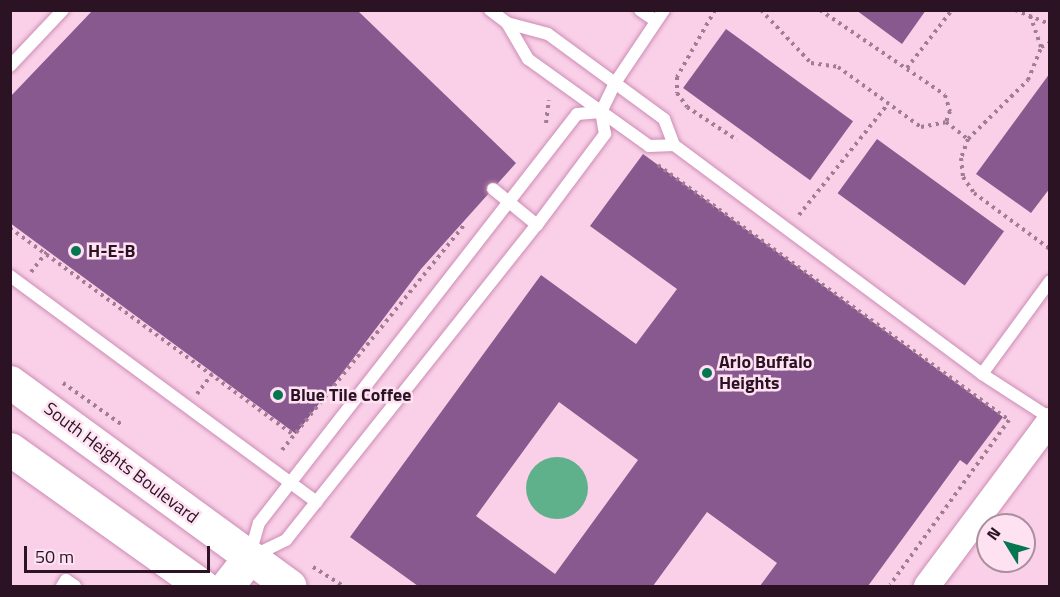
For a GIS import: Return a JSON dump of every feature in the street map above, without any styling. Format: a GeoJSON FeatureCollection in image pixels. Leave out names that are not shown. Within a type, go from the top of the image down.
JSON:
{"type":"FeatureCollection","features":[{"type":"Feature","properties":{"kind":"main road","name":"South Heights Boulevard"},"geometry":{"type":"LineString","coordinates":[[10,382],[249,558],[296,574]]}},
{"type":"Feature","properties":{"kind":"main road"},"geometry":{"type":"LineString","coordinates":[[10,449],[202,586]]}},
{"type":"Feature","properties":{"kind":"main road"},"geometry":{"type":"LineString","coordinates":[[227,586],[249,558]]}},
{"type":"Feature","properties":{"kind":"street"},"geometry":{"type":"LineString","coordinates":[[927,586],[1050,420]]}},
{"type":"Feature","properties":{"kind":"lane"},"geometry":{"type":"LineString","coordinates":[[10,66],[63,10]]}},
{"type":"Feature","properties":{"kind":"lane"},"geometry":{"type":"LineString","coordinates":[[490,10],[507,23],[528,59],[649,146],[674,145]]}},
{"type":"Feature","properties":{"kind":"lane"},"geometry":{"type":"LineString","coordinates":[[640,10],[656,21]]}},
{"type":"Feature","properties":{"kind":"lane"},"geometry":{"type":"LineString","coordinates":[[249,558],[286,540],[537,225],[605,134],[602,112],[615,83],[664,10]]}},
{"type":"Feature","properties":{"kind":"lane"},"geometry":{"type":"LineString","coordinates":[[507,23],[548,34],[664,119],[674,145],[982,374],[1050,420]]}},
{"type":"Feature","properties":{"kind":"lane"},"geometry":{"type":"LineString","coordinates":[[249,558],[259,523],[577,114],[602,112]]}},
{"type":"Feature","properties":{"kind":"lane"},"geometry":{"type":"LineString","coordinates":[[493,189],[537,225]]}},
{"type":"Feature","properties":{"kind":"lane"},"geometry":{"type":"LineString","coordinates":[[10,276],[317,502]]}},
{"type":"Feature","properties":{"kind":"lane"},"geometry":{"type":"LineString","coordinates":[[982,374],[1050,281]]}},
{"type":"Feature","properties":{"kind":"lane"},"geometry":{"type":"LineString","coordinates":[[62,586],[66,580],[75,586]]}},
{"type":"Feature","properties":{"kind":"path"},"geometry":{"type":"LineString","coordinates":[[715,10],[677,77],[677,93],[687,107],[737,140]]}},
{"type":"Feature","properties":{"kind":"path"},"geometry":{"type":"LineString","coordinates":[[760,10],[795,41],[798,53],[811,63],[838,67],[921,126],[946,122],[968,139]]}},
{"type":"Feature","properties":{"kind":"path"},"geometry":{"type":"LineString","coordinates":[[820,10],[945,95],[950,111],[946,122]]}},
{"type":"Feature","properties":{"kind":"path"},"geometry":{"type":"LineString","coordinates":[[907,68],[952,10]]}},
{"type":"Feature","properties":{"kind":"path"},"geometry":{"type":"LineString","coordinates":[[1015,10],[1050,24]]}},
{"type":"Feature","properties":{"kind":"path"},"geometry":{"type":"LineString","coordinates":[[1028,10],[1041,47],[1028,80],[995,118],[968,139],[962,168],[974,193],[1050,249]]}},
{"type":"Feature","properties":{"kind":"path"},"geometry":{"type":"LineString","coordinates":[[1041,47],[1050,43]]}},
{"type":"Feature","properties":{"kind":"path"},"geometry":{"type":"LineString","coordinates":[[788,230],[888,104]]}},
{"type":"Feature","properties":{"kind":"path"},"geometry":{"type":"LineString","coordinates":[[653,163],[1009,420],[890,585]]}},
{"type":"Feature","properties":{"kind":"path"},"geometry":{"type":"LineString","coordinates":[[282,450],[470,219]]}},
{"type":"Feature","properties":{"kind":"path"},"geometry":{"type":"LineString","coordinates":[[10,228],[46,252],[294,435]]}},
{"type":"Feature","properties":{"kind":"path"},"geometry":{"type":"LineString","coordinates":[[22,285],[46,252]]}},
{"type":"Feature","properties":{"kind":"path"},"geometry":{"type":"LineString","coordinates":[[188,407],[212,374]]}},
{"type":"Feature","properties":{"kind":"path"},"geometry":{"type":"LineString","coordinates":[[296,574],[343,586]]}},
{"type":"Feature","properties":{"kind":"shaded area"},"geometry":{"type":"Polygon","coordinates":[[[557,457],[574,462],[579,466],[583,471],[588,488],[583,505],[579,510],[574,514],[557,519],[540,514],[535,510],[531,505],[526,488],[531,471],[535,466],[540,462],[557,457]]]}},
{"type":"Feature","properties":{"kind":"building"},"geometry":{"type":"Polygon","coordinates":[[[93,10],[357,10],[516,163],[421,269],[296,434],[10,223],[10,97],[93,10]]]}},
{"type":"Feature","properties":{"kind":"building"},"geometry":{"type":"Polygon","coordinates":[[[856,10],[926,10],[902,44],[856,10]]]}},
{"type":"Feature","properties":{"kind":"building"},"geometry":{"type":"Polygon","coordinates":[[[726,29],[853,121],[810,180],[683,88],[726,29]]]}},
{"type":"Feature","properties":{"kind":"building"},"geometry":{"type":"Polygon","coordinates":[[[1050,73],[1050,188],[1031,213],[976,174],[1050,73]]]}},
{"type":"Feature","properties":{"kind":"building"},"geometry":{"type":"Polygon","coordinates":[[[877,139],[1004,231],[965,285],[838,193],[877,139]]]}},
{"type":"Feature","properties":{"kind":"building","name":"Arlo Buffalo Heights"},"geometry":{"type":"Polygon","coordinates":[[[643,154],[1003,417],[967,465],[960,460],[868,586],[760,586],[777,563],[707,512],[653,586],[418,586],[350,537],[541,275],[636,344],[677,289],[590,226],[643,154]],[[559,402],[476,516],[555,574],[638,460],[559,402]]]}},
{"type":"Feature","properties":{"kind":"place","name":"H-E-B"},"geometry":{"type":"Point","coordinates":[76,251]}},
{"type":"Feature","properties":{"kind":"place","name":"Arlo Buffalo Heights"},"geometry":{"type":"Point","coordinates":[707,373]}},
{"type":"Feature","properties":{"kind":"place","name":"Blue Tile Coffee"},"geometry":{"type":"Point","coordinates":[278,395]}}]}
